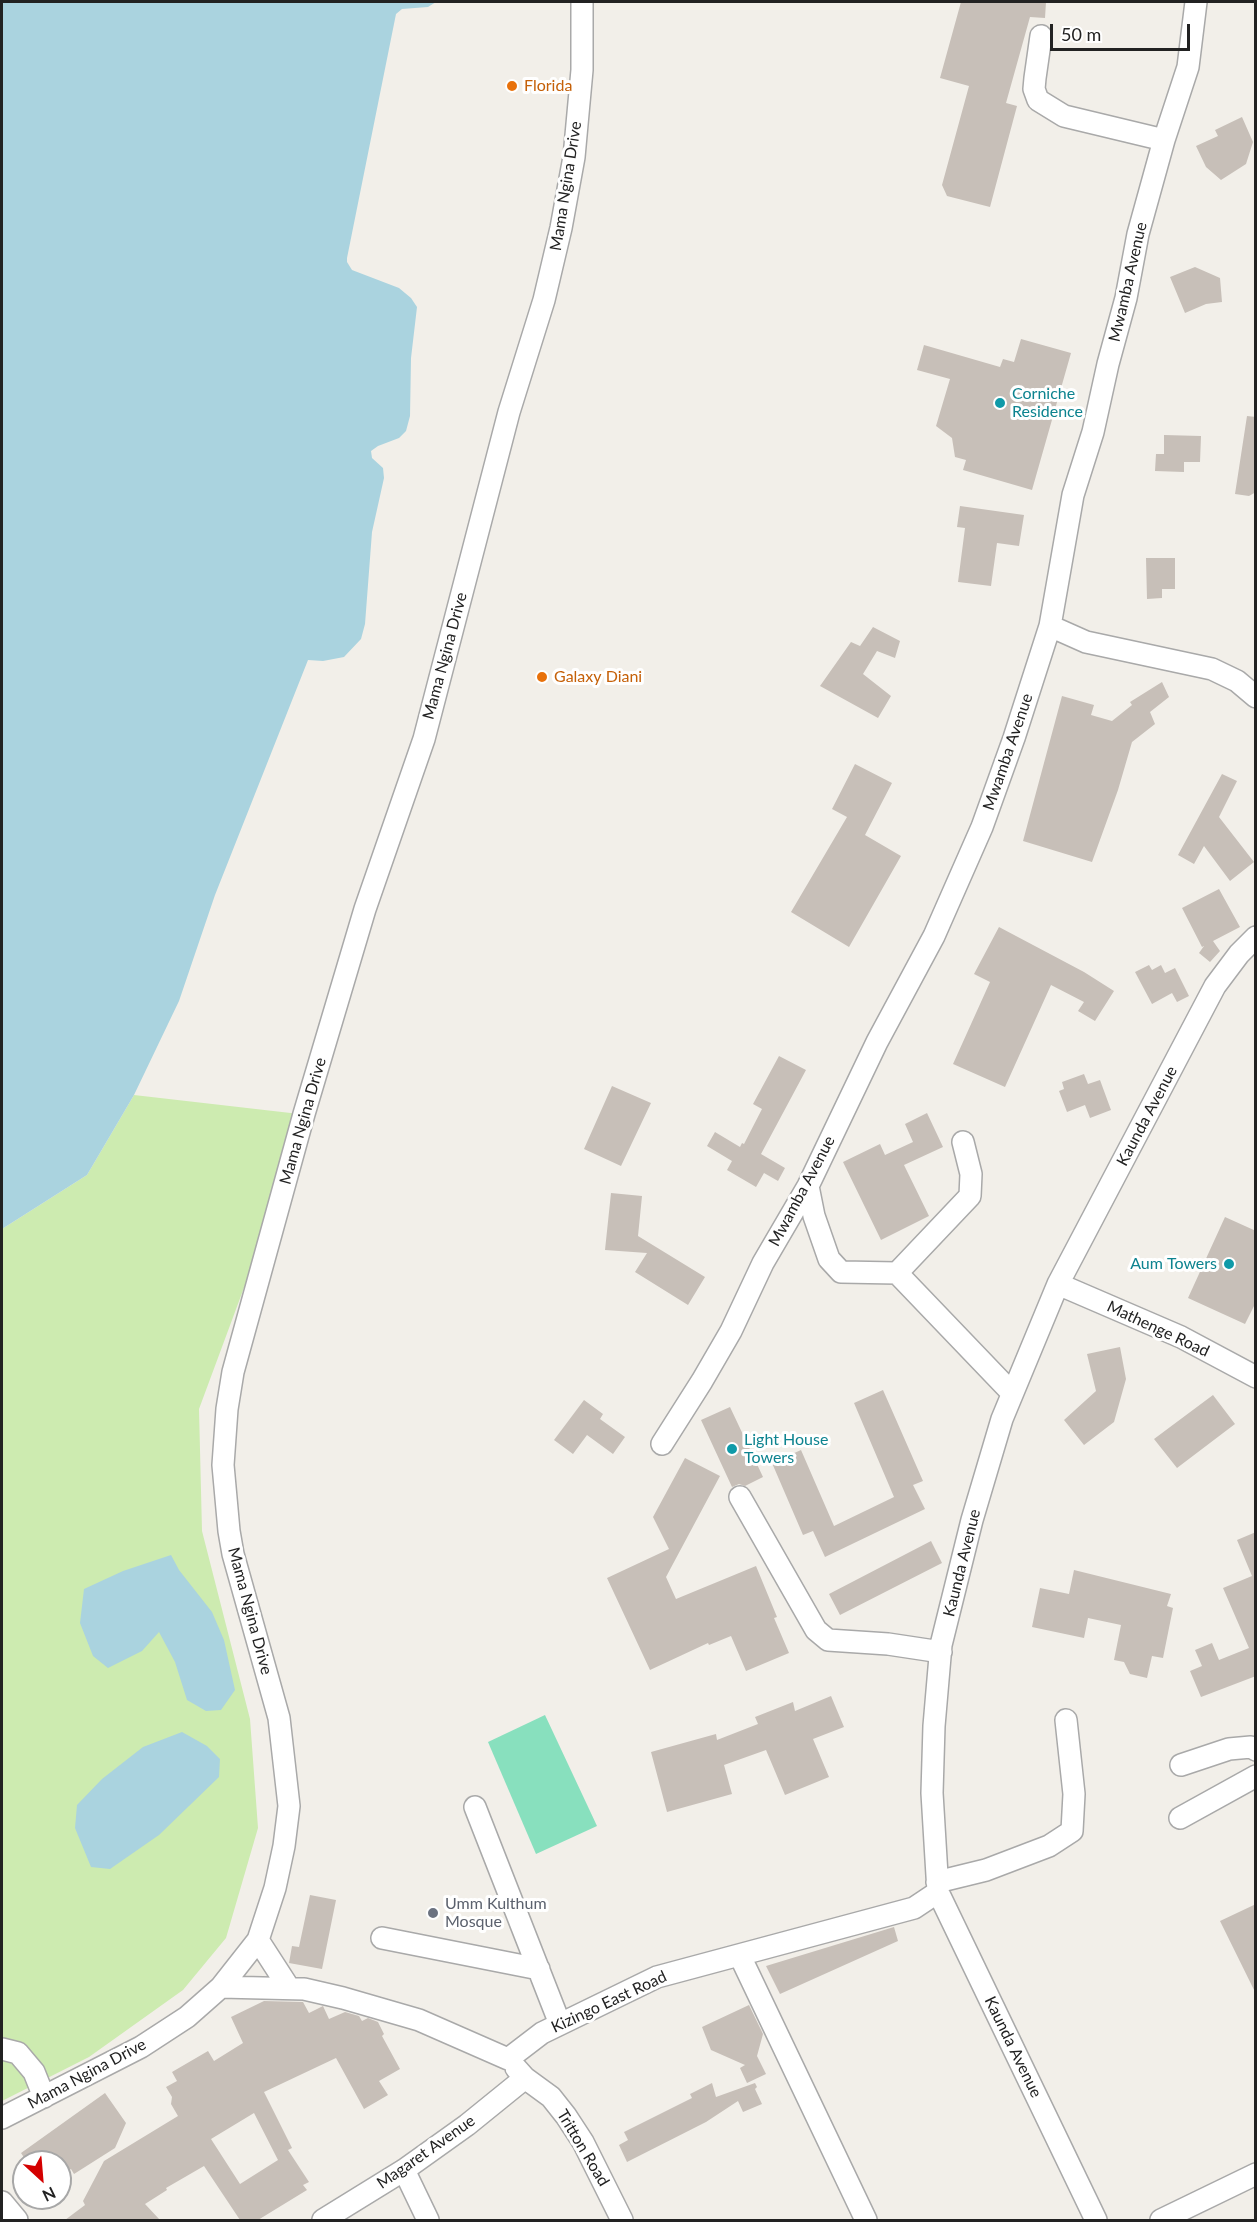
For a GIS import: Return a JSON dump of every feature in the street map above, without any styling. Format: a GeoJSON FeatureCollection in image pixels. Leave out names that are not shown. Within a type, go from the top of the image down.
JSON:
{"type":"FeatureCollection","features":[{"type":"Feature","properties":{"kind":"street","name":"Mama Ngina Drive"},"geometry":{"type":"LineString","coordinates":[[2,2118],[141,2047],[187,2017],[221,1987],[258,1940],[275,1888],[284,1846],[289,1806],[279,1718],[233,1554],[229,1531],[224,1465],[227,1409],[232,1372],[365,909],[424,740],[509,412],[544,300],[561,228],[574,157],[582,70],[582,2]]}},
{"type":"Feature","properties":{"kind":"street","name":"Mwamba Avenue"},"geometry":{"type":"LineString","coordinates":[[662,1444],[731,1331],[763,1263],[808,1186],[877,1042],[952,898],[992,801],[1050,626],[1073,495],[1093,432],[1126,298],[1138,234],[1164,140],[1188,67],[1196,2]]}},
{"type":"Feature","properties":{"kind":"street"},"geometry":{"type":"LineString","coordinates":[[1041,36],[1034,89],[1038,100],[1064,116],[1164,140]]}},
{"type":"Feature","properties":{"kind":"street"},"geometry":{"type":"LineString","coordinates":[[1050,626],[1086,642],[1212,669],[1237,681],[1256,697]]}},
{"type":"Feature","properties":{"kind":"street","name":"Kaunda Avenue"},"geometry":{"type":"LineString","coordinates":[[1096,2220],[938,1887],[932,1793],[934,1726],[941,1652],[972,1520],[1002,1419],[1058,1284],[1215,986],[1239,954],[1256,938]]}},
{"type":"Feature","properties":{"kind":"street"},"geometry":{"type":"LineString","coordinates":[[897,1273],[970,1196],[971,1174],[963,1142]]}},
{"type":"Feature","properties":{"kind":"street"},"geometry":{"type":"LineString","coordinates":[[808,1186],[814,1216],[829,1259],[841,1272],[897,1273],[1012,1393]]}},
{"type":"Feature","properties":{"kind":"street","name":"Mathenge Road"},"geometry":{"type":"LineString","coordinates":[[1058,1284],[1181,1337],[1256,1377]]}},
{"type":"Feature","properties":{"kind":"street"},"geometry":{"type":"LineString","coordinates":[[740,1497],[816,1630],[828,1640],[888,1644],[941,1652]]}},
{"type":"Feature","properties":{"kind":"street","name":"Kizingo East Road"},"geometry":{"type":"LineString","coordinates":[[508,2059],[560,2024],[657,1977],[914,1908],[938,1887],[1049,1846],[1072,1831],[1074,1794],[1066,1720]]}},
{"type":"Feature","properties":{"kind":"street"},"geometry":{"type":"LineString","coordinates":[[1181,1766],[1229,1749],[1251,1746],[1256,1750]]}},
{"type":"Feature","properties":{"kind":"street"},"geometry":{"type":"LineString","coordinates":[[1180,1818],[1256,1776]]}},
{"type":"Feature","properties":{"kind":"street"},"geometry":{"type":"LineString","coordinates":[[475,1807],[560,2024]]}},
{"type":"Feature","properties":{"kind":"street"},"geometry":{"type":"LineString","coordinates":[[382,1938],[538,1969]]}},
{"type":"Feature","properties":{"kind":"street"},"geometry":{"type":"LineString","coordinates":[[258,1940],[289,1988]]}},
{"type":"Feature","properties":{"kind":"street"},"geometry":{"type":"LineString","coordinates":[[740,1956],[866,2220]]}},
{"type":"Feature","properties":{"kind":"street"},"geometry":{"type":"LineString","coordinates":[[221,1987],[304,1989],[343,1998],[419,2020],[508,2059]]}},
{"type":"Feature","properties":{"kind":"street"},"geometry":{"type":"LineString","coordinates":[[2,2049],[18,2053],[34,2072],[44,2097]]}},
{"type":"Feature","properties":{"kind":"street","name":"Tritton Road"},"geometry":{"type":"LineString","coordinates":[[508,2059],[525,2078],[551,2097],[571,2125],[583,2142],[622,2220]]}},
{"type":"Feature","properties":{"kind":"street","name":"Magaret Avenue"},"geometry":{"type":"LineString","coordinates":[[323,2220],[404,2170],[467,2125],[525,2078]]}},
{"type":"Feature","properties":{"kind":"street"},"geometry":{"type":"LineString","coordinates":[[404,2170],[428,2220]]}},
{"type":"Feature","properties":{"kind":"street"},"geometry":{"type":"LineString","coordinates":[[1161,2220],[1256,2174]]}},
{"type":"Feature","properties":{"kind":"street"},"geometry":{"type":"LineString","coordinates":[[2,2202],[17,2220]]}},
{"type":"Feature","properties":{"kind":"green space"},"geometry":{"type":"Polygon","coordinates":[[[134,1095],[308,1115],[199,1409],[202,1531],[250,1719],[258,1828],[226,1938],[183,1990],[89,2057],[2,2101],[2,1229],[87,1175],[134,1095]]]}},
{"type":"Feature","properties":{"kind":"green space"},"geometry":{"type":"Polygon","coordinates":[[[545,1715],[597,1826],[536,1854],[488,1742],[545,1715]]]}},
{"type":"Feature","properties":{"kind":"water"},"geometry":{"type":"Polygon","coordinates":[[[2,2],[436,2],[428,7],[402,9],[396,14],[347,258],[352,270],[399,288],[411,298],[417,307],[411,358],[410,416],[406,431],[399,438],[371,451],[372,458],[383,468],[384,478],[372,532],[365,624],[361,639],[344,657],[323,661],[308,660],[215,895],[179,1001],[134,1095],[87,1175],[2,1229],[2,2]]]}},
{"type":"Feature","properties":{"kind":"water"},"geometry":{"type":"Polygon","coordinates":[[[171,1555],[179,1570],[212,1612],[224,1640],[235,1690],[221,1710],[206,1711],[187,1700],[175,1662],[159,1632],[142,1651],[108,1668],[93,1656],[80,1623],[84,1589],[123,1571],[171,1555]]]}},
{"type":"Feature","properties":{"kind":"water"},"geometry":{"type":"Polygon","coordinates":[[[182,1732],[207,1746],[220,1759],[219,1777],[159,1835],[110,1869],[91,1867],[75,1828],[77,1805],[102,1779],[143,1747],[182,1732]]]}},
{"type":"Feature","properties":{"kind":"building"},"geometry":{"type":"Polygon","coordinates":[[[961,2],[1046,2],[1045,18],[1030,17],[1006,103],[1017,106],[990,207],[947,196],[942,185],[969,86],[940,78],[961,2]]]}},
{"type":"Feature","properties":{"kind":"building"},"geometry":{"type":"Polygon","coordinates":[[[1242,117],[1253,142],[1246,164],[1221,180],[1206,167],[1196,146],[1218,136],[1215,130],[1242,117]]]}},
{"type":"Feature","properties":{"kind":"building"},"geometry":{"type":"Polygon","coordinates":[[[1195,267],[1220,278],[1222,302],[1206,304],[1185,313],[1170,277],[1195,267]]]}},
{"type":"Feature","properties":{"kind":"building","name":"Corniche Residence"},"geometry":{"type":"Polygon","coordinates":[[[1021,339],[1071,353],[1032,490],[963,470],[966,460],[955,457],[952,438],[936,426],[950,379],[917,370],[924,345],[1000,367],[1003,359],[1014,362],[1021,339]]]}},
{"type":"Feature","properties":{"kind":"building"},"geometry":{"type":"Polygon","coordinates":[[[1247,416],[1256,417],[1256,492],[1249,496],[1235,494],[1247,416]]]}},
{"type":"Feature","properties":{"kind":"building"},"geometry":{"type":"Polygon","coordinates":[[[1164,435],[1201,436],[1200,462],[1184,462],[1184,472],[1155,471],[1156,454],[1164,454],[1164,435]]]}},
{"type":"Feature","properties":{"kind":"building"},"geometry":{"type":"Polygon","coordinates":[[[960,506],[1024,515],[1019,546],[997,543],[991,586],[958,582],[965,528],[957,527],[960,506]]]}},
{"type":"Feature","properties":{"kind":"building"},"geometry":{"type":"Polygon","coordinates":[[[1146,558],[1175,558],[1175,589],[1162,589],[1162,598],[1147,599],[1146,558]]]}},
{"type":"Feature","properties":{"kind":"building"},"geometry":{"type":"Polygon","coordinates":[[[873,627],[900,641],[895,658],[877,651],[863,674],[891,696],[878,718],[820,686],[851,642],[860,646],[873,627]]]}},
{"type":"Feature","properties":{"kind":"building"},"geometry":{"type":"Polygon","coordinates":[[[1162,682],[1169,697],[1150,712],[1155,724],[1132,742],[1118,790],[1092,862],[1023,841],[1062,696],[1094,705],[1091,715],[1112,721],[1132,705],[1130,702],[1162,682]]]}},
{"type":"Feature","properties":{"kind":"building"},"geometry":{"type":"Polygon","coordinates":[[[855,764],[892,783],[865,835],[901,856],[849,947],[791,912],[847,817],[832,809],[855,764]]]}},
{"type":"Feature","properties":{"kind":"building"},"geometry":{"type":"Polygon","coordinates":[[[1222,774],[1237,781],[1219,817],[1254,862],[1230,881],[1204,846],[1194,864],[1178,855],[1222,774]]]}},
{"type":"Feature","properties":{"kind":"building"},"geometry":{"type":"Polygon","coordinates":[[[1219,889],[1240,927],[1213,941],[1220,951],[1210,962],[1199,953],[1204,946],[1202,947],[1182,908],[1219,889]]]}},
{"type":"Feature","properties":{"kind":"building"},"geometry":{"type":"Polygon","coordinates":[[[999,927],[1084,972],[1114,991],[1095,1021],[1078,1011],[1084,1002],[1051,985],[1005,1087],[953,1064],[990,982],[974,974],[999,927]]]}},
{"type":"Feature","properties":{"kind":"building"},"geometry":{"type":"Polygon","coordinates":[[[1149,965],[1152,970],[1161,965],[1165,973],[1175,968],[1189,996],[1177,1002],[1172,993],[1152,1004],[1135,972],[1149,965]]]}},
{"type":"Feature","properties":{"kind":"building"},"geometry":{"type":"Polygon","coordinates":[[[779,1056],[806,1070],[761,1154],[785,1168],[778,1181],[764,1173],[756,1187],[727,1170],[732,1161],[707,1146],[715,1132],[740,1147],[742,1143],[744,1144],[762,1109],[753,1104],[779,1056]]]}},
{"type":"Feature","properties":{"kind":"building"},"geometry":{"type":"Polygon","coordinates":[[[1084,1074],[1088,1084],[1100,1080],[1111,1110],[1090,1118],[1085,1105],[1067,1112],[1059,1091],[1064,1089],[1062,1082],[1084,1074]]]}},
{"type":"Feature","properties":{"kind":"building"},"geometry":{"type":"Polygon","coordinates":[[[612,1086],[651,1103],[621,1166],[584,1149],[612,1086]]]}},
{"type":"Feature","properties":{"kind":"building"},"geometry":{"type":"Polygon","coordinates":[[[927,1113],[943,1147],[904,1165],[929,1216],[881,1240],[843,1162],[880,1144],[885,1155],[913,1142],[905,1124],[927,1113]]]}},
{"type":"Feature","properties":{"kind":"building"},"geometry":{"type":"Polygon","coordinates":[[[611,1193],[642,1196],[638,1236],[705,1277],[688,1305],[635,1272],[647,1253],[605,1250],[611,1193]]]}},
{"type":"Feature","properties":{"kind":"building","name":"Aum Towers"},"geometry":{"type":"Polygon","coordinates":[[[1225,1217],[1256,1231],[1256,1302],[1245,1324],[1188,1298],[1225,1217]]]}},
{"type":"Feature","properties":{"kind":"building"},"geometry":{"type":"Polygon","coordinates":[[[1120,1347],[1126,1379],[1114,1422],[1084,1445],[1064,1420],[1096,1391],[1087,1354],[1120,1347]]]}},
{"type":"Feature","properties":{"kind":"building"},"geometry":{"type":"Polygon","coordinates":[[[883,1390],[923,1481],[913,1485],[925,1509],[825,1557],[813,1531],[803,1535],[772,1463],[801,1450],[834,1526],[894,1497],[854,1403],[883,1390]]]}},
{"type":"Feature","properties":{"kind":"building"},"geometry":{"type":"Polygon","coordinates":[[[1213,1395],[1235,1424],[1177,1468],[1154,1439],[1213,1395]]]}},
{"type":"Feature","properties":{"kind":"building"},"geometry":{"type":"Polygon","coordinates":[[[584,1400],[603,1414],[600,1419],[625,1437],[613,1454],[587,1435],[573,1454],[554,1440],[584,1400]]]}},
{"type":"Feature","properties":{"kind":"building","name":"Light House Towers"},"geometry":{"type":"Polygon","coordinates":[[[730,1407],[763,1477],[745,1486],[739,1484],[732,1487],[701,1420],[730,1407]]]}},
{"type":"Feature","properties":{"kind":"building"},"geometry":{"type":"Polygon","coordinates":[[[685,1458],[720,1476],[666,1577],[676,1599],[756,1566],[789,1653],[746,1671],[731,1636],[709,1645],[708,1643],[650,1670],[607,1578],[669,1549],[653,1517],[685,1458]]]}},
{"type":"Feature","properties":{"kind":"building"},"geometry":{"type":"Polygon","coordinates":[[[1256,1532],[1256,1676],[1201,1697],[1190,1671],[1202,1666],[1195,1650],[1212,1643],[1219,1660],[1249,1648],[1223,1588],[1252,1576],[1237,1540],[1256,1532]]]}},
{"type":"Feature","properties":{"kind":"building"},"geometry":{"type":"Polygon","coordinates":[[[931,1541],[942,1563],[840,1615],[829,1594],[931,1541]]]}},
{"type":"Feature","properties":{"kind":"building"},"geometry":{"type":"Polygon","coordinates":[[[1074,1570],[1171,1594],[1167,1606],[1173,1608],[1163,1658],[1152,1656],[1147,1678],[1130,1674],[1124,1662],[1114,1660],[1121,1625],[1088,1618],[1084,1638],[1032,1627],[1040,1588],[1069,1594],[1074,1570]]]}},
{"type":"Feature","properties":{"kind":"building"},"geometry":{"type":"Polygon","coordinates":[[[831,1696],[844,1727],[813,1739],[829,1777],[785,1795],[766,1750],[724,1765],[732,1794],[667,1812],[651,1752],[716,1734],[717,1740],[758,1724],[755,1717],[793,1702],[795,1711],[831,1696]]]}},
{"type":"Feature","properties":{"kind":"building"},"geometry":{"type":"Polygon","coordinates":[[[310,1895],[336,1900],[322,1969],[289,1963],[292,1946],[299,1947],[310,1895]]]}},
{"type":"Feature","properties":{"kind":"building"},"geometry":{"type":"Polygon","coordinates":[[[1256,1904],[1256,1994],[1220,1921],[1256,1904]]]}},
{"type":"Feature","properties":{"kind":"building"},"geometry":{"type":"Polygon","coordinates":[[[894,1927],[898,1941],[780,1994],[766,1966],[894,1927]]]}},
{"type":"Feature","properties":{"kind":"building"},"geometry":{"type":"Polygon","coordinates":[[[264,2001],[303,2002],[309,2013],[323,2006],[329,2019],[345,2012],[359,2016],[362,2021],[368,2018],[378,2022],[384,2034],[382,2036],[400,2069],[379,2081],[388,2095],[364,2109],[336,2058],[264,2092],[292,2148],[288,2150],[309,2182],[303,2185],[307,2190],[258,2220],[240,2220],[204,2166],[166,2188],[167,2190],[145,2204],[160,2220],[65,2220],[85,2205],[83,2201],[104,2161],[178,2116],[171,2104],[172,2097],[166,2087],[177,2081],[172,2072],[208,2051],[214,2061],[243,2043],[231,2017],[264,2001]],[[254,2113],[211,2139],[240,2184],[278,2160],[254,2113]]]}},
{"type":"Feature","properties":{"kind":"building"},"geometry":{"type":"Polygon","coordinates":[[[749,2005],[763,2034],[757,2056],[766,2074],[747,2083],[740,2068],[745,2065],[711,2050],[702,2027],[749,2005]]]}},
{"type":"Feature","properties":{"kind":"building"},"geometry":{"type":"Polygon","coordinates":[[[712,2083],[716,2097],[755,2083],[757,2087],[755,2089],[762,2104],[743,2112],[738,2101],[706,2122],[627,2162],[619,2145],[628,2140],[624,2132],[692,2098],[690,2094],[712,2083]]]}},
{"type":"Feature","properties":{"kind":"building"},"geometry":{"type":"Polygon","coordinates":[[[105,2093],[126,2123],[115,2148],[74,2174],[72,2150],[25,2150],[105,2093]]]}},
{"type":"Feature","properties":{"kind":"place","name":"Florida"},"geometry":{"type":"Point","coordinates":[512,86]}},
{"type":"Feature","properties":{"kind":"place","name":"Corniche Residence"},"geometry":{"type":"Point","coordinates":[1000,403]}},
{"type":"Feature","properties":{"kind":"place","name":"Galaxy Diani"},"geometry":{"type":"Point","coordinates":[542,677]}},
{"type":"Feature","properties":{"kind":"place","name":"Aum Towers"},"geometry":{"type":"Point","coordinates":[1229,1264]}},
{"type":"Feature","properties":{"kind":"place","name":"Light House Towers"},"geometry":{"type":"Point","coordinates":[732,1449]}},
{"type":"Feature","properties":{"kind":"place","name":"Umm Kulthum Mosque"},"geometry":{"type":"Point","coordinates":[433,1913]}}]}
